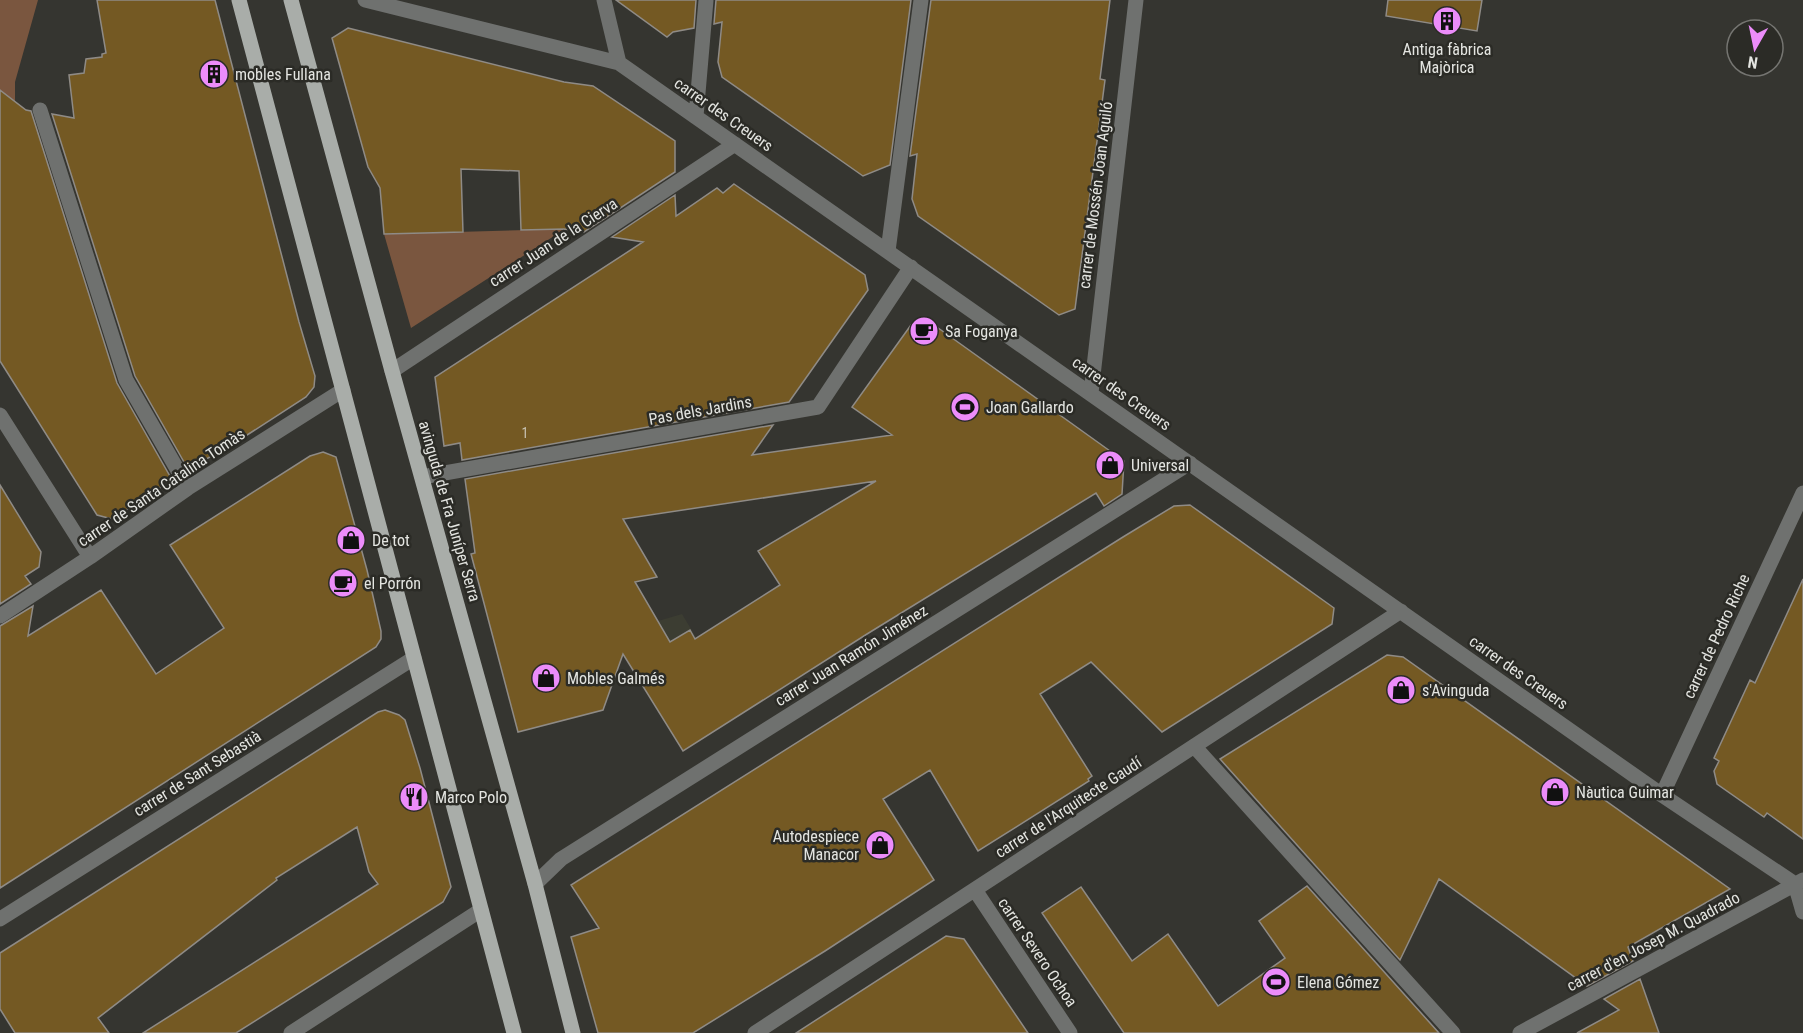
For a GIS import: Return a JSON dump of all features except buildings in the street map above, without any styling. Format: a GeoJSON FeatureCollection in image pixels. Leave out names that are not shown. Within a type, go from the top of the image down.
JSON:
{"type":"FeatureCollection","features":[{"type":"Feature","properties":{"kind":"main road"},"geometry":{"type":"LineString","coordinates":[[239,0],[514,1033]]}},
{"type":"Feature","properties":{"kind":"main road","name":"avinguda de Fra Juníper Serra"},"geometry":{"type":"LineString","coordinates":[[291,0],[535,884],[573,1033]]}},
{"type":"Feature","properties":{"kind":"street","name":"carrer des Creuers"},"geometry":{"type":"LineString","coordinates":[[365,0],[619,63],[1662,795],[1799,882]]}},
{"type":"Feature","properties":{"kind":"street"},"geometry":{"type":"LineString","coordinates":[[604,0],[619,63]]}},
{"type":"Feature","properties":{"kind":"street"},"geometry":{"type":"LineString","coordinates":[[696,116],[706,0]]}},
{"type":"Feature","properties":{"kind":"street"},"geometry":{"type":"LineString","coordinates":[[888,251],[921,0]]}},
{"type":"Feature","properties":{"kind":"street","name":"carrer de Mossén Joan Aguiló"},"geometry":{"type":"LineString","coordinates":[[1091,393],[1136,0]]}},
{"type":"Feature","properties":{"kind":"street"},"geometry":{"type":"LineString","coordinates":[[40,110],[126,380],[188,488]]}},
{"type":"Feature","properties":{"kind":"street","name":"carrer Juan de la Cierva"},"geometry":{"type":"LineString","coordinates":[[392,371],[735,144]]}},
{"type":"Feature","properties":{"kind":"street","name":"Pas dels Jardins"},"geometry":{"type":"LineString","coordinates":[[422,477],[818,407],[911,267]]}},
{"type":"Feature","properties":{"kind":"street","name":"carrer de Santa Catalina Tomàs"},"geometry":{"type":"LineString","coordinates":[[0,616],[188,488],[343,390]]}},
{"type":"Feature","properties":{"kind":"street"},"geometry":{"type":"LineString","coordinates":[[0,415],[90,556]]}},
{"type":"Feature","properties":{"kind":"street","name":"carrer Juan Ramón Jiménez"},"geometry":{"type":"LineString","coordinates":[[535,884],[561,859],[1190,463]]}},
{"type":"Feature","properties":{"kind":"street","name":"carrer de Pedro Riche"},"geometry":{"type":"LineString","coordinates":[[1662,795],[1803,493]]}},
{"type":"Feature","properties":{"kind":"street","name":"carrer de l'Arquitecte Gaudí"},"geometry":{"type":"LineString","coordinates":[[755,1033],[1401,611]]}},
{"type":"Feature","properties":{"kind":"street","name":"carrer de Sant Sebastià"},"geometry":{"type":"LineString","coordinates":[[0,918],[414,658]]}},
{"type":"Feature","properties":{"kind":"street"},"geometry":{"type":"LineString","coordinates":[[1194,746],[1453,1033]]}},
{"type":"Feature","properties":{"kind":"street"},"geometry":{"type":"LineString","coordinates":[[1799,882],[1803,912]]}},
{"type":"Feature","properties":{"kind":"street","name":"carrer d'en Josep M. Quadrado"},"geometry":{"type":"LineString","coordinates":[[1520,1033],[1799,882]]}},
{"type":"Feature","properties":{"kind":"street","name":"carrer Severo Ochoa"},"geometry":{"type":"LineString","coordinates":[[975,890],[1070,1033]]}},
{"type":"Feature","properties":{"kind":"street"},"geometry":{"type":"LineString","coordinates":[[291,1033],[481,910]]}},
{"type":"Feature","properties":{"kind":"shaded area"},"geometry":{"type":"Polygon","coordinates":[[[0,0],[38,0],[15,82],[15,102],[0,91],[0,0]]]}},
{"type":"Feature","properties":{"kind":"shaded area"},"geometry":{"type":"Polygon","coordinates":[[[565,229],[411,328],[384,234],[565,229]]]}},
{"type":"Feature","properties":{"kind":"shaded area"},"geometry":{"type":"Polygon","coordinates":[[[682,614],[742,714],[721,727],[658,621],[682,614]]]}},
{"type":"Feature","properties":{"kind":"place","name":"Antiga fàbrica Majòrica"},"geometry":{"type":"Point","coordinates":[1447,21]}},
{"type":"Feature","properties":{"kind":"place","name":"mobles Fullana"},"geometry":{"type":"Point","coordinates":[214,74]}},
{"type":"Feature","properties":{"kind":"place","name":"Sa Foganya"},"geometry":{"type":"Point","coordinates":[924,331]}},
{"type":"Feature","properties":{"kind":"place","name":"Joan Gallardo"},"geometry":{"type":"Point","coordinates":[965,407]}},
{"type":"Feature","properties":{"kind":"place","name":"Universal"},"geometry":{"type":"Point","coordinates":[1110,465]}},
{"type":"Feature","properties":{"kind":"place","name":"De tot"},"geometry":{"type":"Point","coordinates":[351,540]}},
{"type":"Feature","properties":{"kind":"place","name":"el Porrón"},"geometry":{"type":"Point","coordinates":[343,583]}},
{"type":"Feature","properties":{"kind":"place","name":"Mobles Galmés"},"geometry":{"type":"Point","coordinates":[546,678]}},
{"type":"Feature","properties":{"kind":"place","name":"s'Avinguda"},"geometry":{"type":"Point","coordinates":[1401,690]}},
{"type":"Feature","properties":{"kind":"place","name":"Nàutica Guimar"},"geometry":{"type":"Point","coordinates":[1555,792]}},
{"type":"Feature","properties":{"kind":"place","name":"Marco Polo"},"geometry":{"type":"Point","coordinates":[414,797]}},
{"type":"Feature","properties":{"kind":"place","name":"Autodespiece Manacor"},"geometry":{"type":"Point","coordinates":[880,845]}},
{"type":"Feature","properties":{"kind":"place","name":"Elena Gómez"},"geometry":{"type":"Point","coordinates":[1276,982]}}]}
